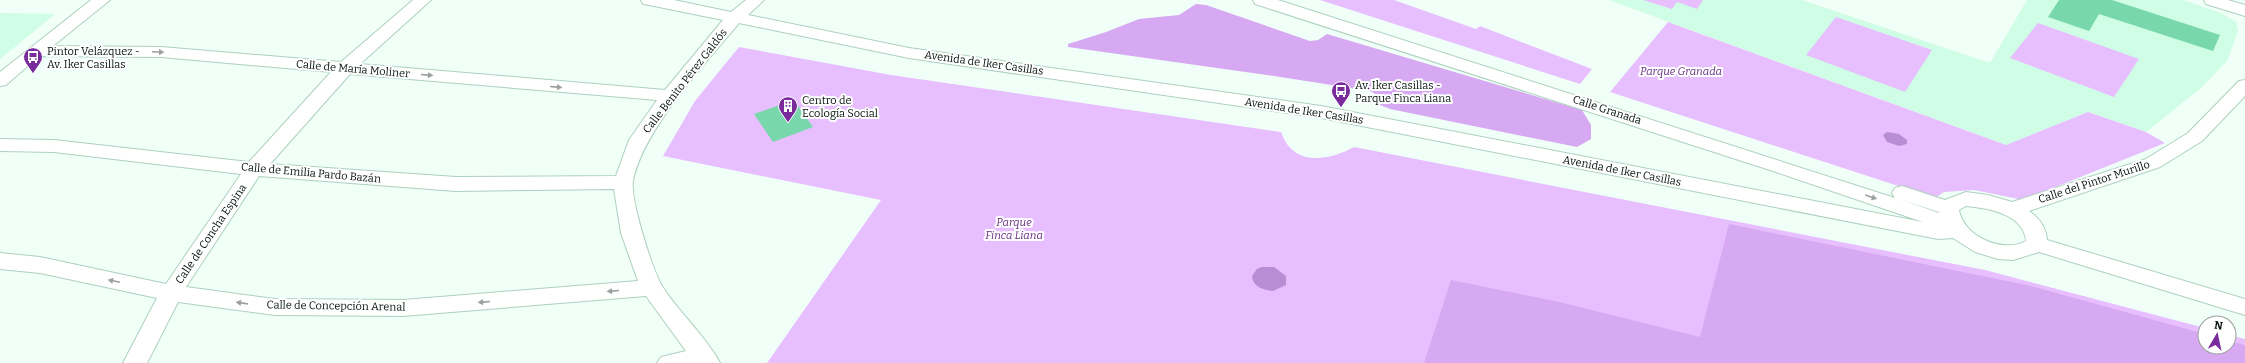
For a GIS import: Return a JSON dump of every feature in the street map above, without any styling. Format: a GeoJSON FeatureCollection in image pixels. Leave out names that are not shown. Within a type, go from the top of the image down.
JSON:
{"type":"FeatureCollection","features":[{"type":"Feature","properties":{"kind":"street"},"geometry":{"type":"LineString","coordinates":[[0,81],[35,51],[102,0]]}},
{"type":"Feature","properties":{"kind":"street","name":"Calle de Concha Espina"},"geometry":{"type":"LineString","coordinates":[[135,363],[172,293],[254,169],[345,68],[423,0]]}},
{"type":"Feature","properties":{"kind":"street","name":"Avenida de Iker Casillas"},"geometry":{"type":"LineString","coordinates":[[649,0],[909,53],[1321,112],[1938,232],[1953,221]]}},
{"type":"Feature","properties":{"kind":"street","name":"Calle Benito Pérez Galdós"},"geometry":{"type":"LineString","coordinates":[[706,360],[652,288],[631,233],[623,182],[639,140],[670,96],[734,18],[756,0]]}},
{"type":"Feature","properties":{"kind":"street","name":"Calle Granada"},"geometry":{"type":"LineString","coordinates":[[1261,0],[1953,221]]}},
{"type":"Feature","properties":{"kind":"street","name":"Calle Granada"},"geometry":{"type":"LineString","coordinates":[[1294,0],[1953,221]]}},
{"type":"Feature","properties":{"kind":"street"},"geometry":{"type":"LineString","coordinates":[[2212,0],[2245,11]]}},
{"type":"Feature","properties":{"kind":"street","name":"Calle de María Moliner"},"geometry":{"type":"LineString","coordinates":[[35,51],[161,52],[670,96]]}},
{"type":"Feature","properties":{"kind":"street","name":"Calle del Pintor Murillo"},"geometry":{"type":"LineString","coordinates":[[2012,209],[2153,163],[2195,136],[2245,85]]}},
{"type":"Feature","properties":{"kind":"street","name":"Calle de Emilia Pardo Bazán"},"geometry":{"type":"LineString","coordinates":[[0,145],[54,146],[254,169],[456,184],[623,182]]}},
{"type":"Feature","properties":{"kind":"street"},"geometry":{"type":"LineString","coordinates":[[1966,199],[1996,203],[2012,209],[2034,226],[2038,236],[2037,244],[2031,250],[2019,253],[2004,252],[1970,240],[1953,221],[1955,202],[1966,199]]}},
{"type":"Feature","properties":{"kind":"street"},"geometry":{"type":"LineString","coordinates":[[2037,244],[2245,306]]}},
{"type":"Feature","properties":{"kind":"street","name":"Calle de Concepción Arenal"},"geometry":{"type":"LineString","coordinates":[[0,261],[40,265],[172,293],[275,307],[402,308],[652,288]]}},
{"type":"Feature","properties":{"kind":"street"},"geometry":{"type":"LineString","coordinates":[[669,363],[706,360]]}},
{"type":"Feature","properties":{"kind":"shaded area"},"geometry":{"type":"Polygon","coordinates":[[[1609,0],[1802,0],[1990,63],[2027,0],[2183,0],[2221,13],[2236,22],[2238,31],[2227,61],[2201,88],[2146,132],[2088,112],[2006,145],[1609,0]]]}},
{"type":"Feature","properties":{"kind":"shaded area"},"geometry":{"type":"Polygon","coordinates":[[[1196,4],[1206,5],[1310,41],[1318,40],[1327,34],[1582,110],[1591,125],[1591,139],[1577,147],[1390,109],[1377,104],[1377,95],[1370,91],[1068,47],[1068,44],[1106,32],[1139,19],[1179,15],[1196,4]]]}},
{"type":"Feature","properties":{"kind":"shaded area"},"geometry":{"type":"Polygon","coordinates":[[[0,13],[55,14],[0,59],[0,13]]]}},
{"type":"Feature","properties":{"kind":"shaded area"},"geometry":{"type":"Polygon","coordinates":[[[1887,132],[1899,134],[1907,140],[1907,144],[1899,146],[1887,142],[1883,135],[1887,132]]]}},
{"type":"Feature","properties":{"kind":"shaded area"},"geometry":{"type":"Polygon","coordinates":[[[1729,224],[2031,286],[2197,332],[2197,355],[2237,355],[2237,343],[2245,345],[2245,363],[1424,363],[1451,280],[1559,302],[1700,337],[1729,224]]]}},
{"type":"Feature","properties":{"kind":"shaded area"},"geometry":{"type":"Polygon","coordinates":[[[1262,267],[1274,267],[1286,276],[1286,285],[1273,291],[1262,289],[1256,285],[1252,276],[1257,269],[1262,267]]]}},
{"type":"Feature","properties":{"kind":"green space"},"geometry":{"type":"Polygon","coordinates":[[[1320,0],[1394,0],[1476,29],[1480,26],[1592,69],[1580,84],[1320,0]]]}},
{"type":"Feature","properties":{"kind":"green space"},"geometry":{"type":"Polygon","coordinates":[[[1643,0],[1703,0],[1697,9],[1677,2],[1672,9],[1643,0]]]}},
{"type":"Feature","properties":{"kind":"green space"},"geometry":{"type":"Polygon","coordinates":[[[1836,17],[1932,50],[1905,92],[1806,55],[1836,17]]]}},
{"type":"Feature","properties":{"kind":"green space","name":"Parque Granada"},"geometry":{"type":"Polygon","coordinates":[[[1668,22],[2006,145],[2088,112],[2146,132],[2165,143],[2023,200],[1974,190],[1944,192],[1935,198],[1610,92],[1668,22]]]}},
{"type":"Feature","properties":{"kind":"green space"},"geometry":{"type":"Polygon","coordinates":[[[2038,23],[2139,59],[2114,97],[2010,58],[2038,23]]]}},
{"type":"Feature","properties":{"kind":"green space","name":"Parque Finca Liana"},"geometry":{"type":"Polygon","coordinates":[[[739,47],[891,75],[1281,132],[1287,143],[1294,151],[1303,156],[1312,158],[1323,158],[1344,152],[1354,147],[1985,270],[2197,326],[2197,355],[2237,355],[2237,337],[2245,339],[2245,363],[767,363],[881,200],[663,156],[695,101],[739,47]]]}},
{"type":"Feature","properties":{"kind":"building"},"geometry":{"type":"Polygon","coordinates":[[[2059,0],[2112,0],[2220,35],[2213,51],[2099,14],[2089,31],[2048,17],[2059,0]]]}},
{"type":"Feature","properties":{"kind":"building","name":"Centro de Ecología Social"},"geometry":{"type":"Polygon","coordinates":[[[794,100],[813,127],[773,142],[754,114],[794,100]]]}},
{"type":"Feature","properties":{"kind":"place","name":"Pintor Velázquez - Av. Iker Casillas"},"geometry":{"type":"Point","coordinates":[33,74]}},
{"type":"Feature","properties":{"kind":"place","name":"Av. Iker Casillas - Parque Finca Liana"},"geometry":{"type":"Point","coordinates":[1341,108]}},
{"type":"Feature","properties":{"kind":"place","name":"Centro de Ecología Social"},"geometry":{"type":"Point","coordinates":[788,123]}}]}
